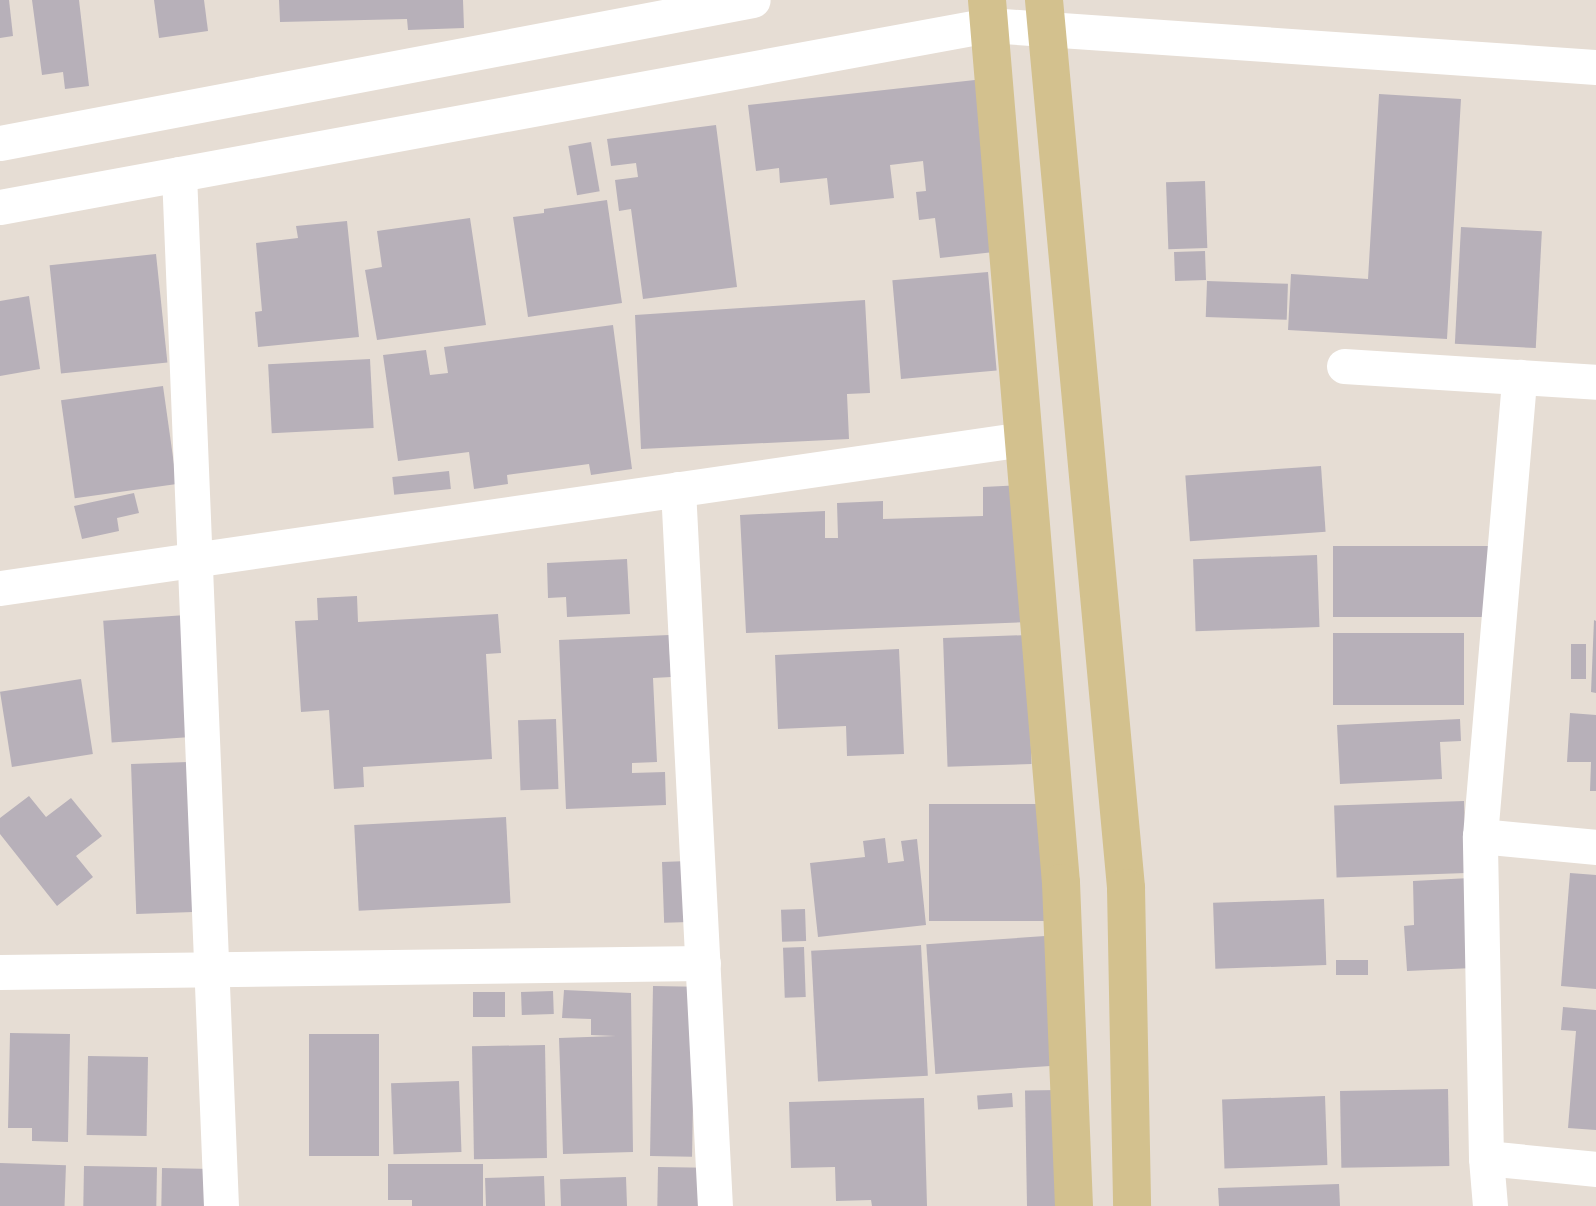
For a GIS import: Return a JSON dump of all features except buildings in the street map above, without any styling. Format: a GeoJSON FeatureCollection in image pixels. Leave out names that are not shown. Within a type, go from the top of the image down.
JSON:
{"type":"FeatureCollection","features":[{"type":"Feature","properties":{"kind":"main road"},"geometry":{"type":"LineString","coordinates":[[988,12],[1061,883],[1073,1206]]}},
{"type":"Feature","properties":{"kind":"main road"},"geometry":{"type":"LineString","coordinates":[[1045,15],[1126,888],[1132,1206]]}},
{"type":"Feature","properties":{"kind":"street"},"geometry":{"type":"LineString","coordinates":[[0,143],[753,0]]}},
{"type":"Feature","properties":{"kind":"street"},"geometry":{"type":"LineString","coordinates":[[0,207],[179,174],[988,12],[1045,15],[1596,67]]}},
{"type":"Feature","properties":{"kind":"street"},"geometry":{"type":"LineString","coordinates":[[179,174],[221,1206]]}},
{"type":"Feature","properties":{"kind":"street"},"geometry":{"type":"LineString","coordinates":[[1344,366],[1596,382]]}},
{"type":"Feature","properties":{"kind":"street"},"geometry":{"type":"LineString","coordinates":[[1490,1206],[1486,1158],[1480,836],[1518,377]]}},
{"type":"Feature","properties":{"kind":"street"},"geometry":{"type":"LineString","coordinates":[[0,588],[1024,439]]}},
{"type":"Feature","properties":{"kind":"street"},"geometry":{"type":"LineString","coordinates":[[678,489],[715,1206]]}},
{"type":"Feature","properties":{"kind":"street"},"geometry":{"type":"LineString","coordinates":[[1480,836],[1596,847]]}},
{"type":"Feature","properties":{"kind":"street"},"geometry":{"type":"LineString","coordinates":[[0,972],[703,963]]}},
{"type":"Feature","properties":{"kind":"street"},"geometry":{"type":"LineString","coordinates":[[1486,1158],[1596,1169]]}}]}
